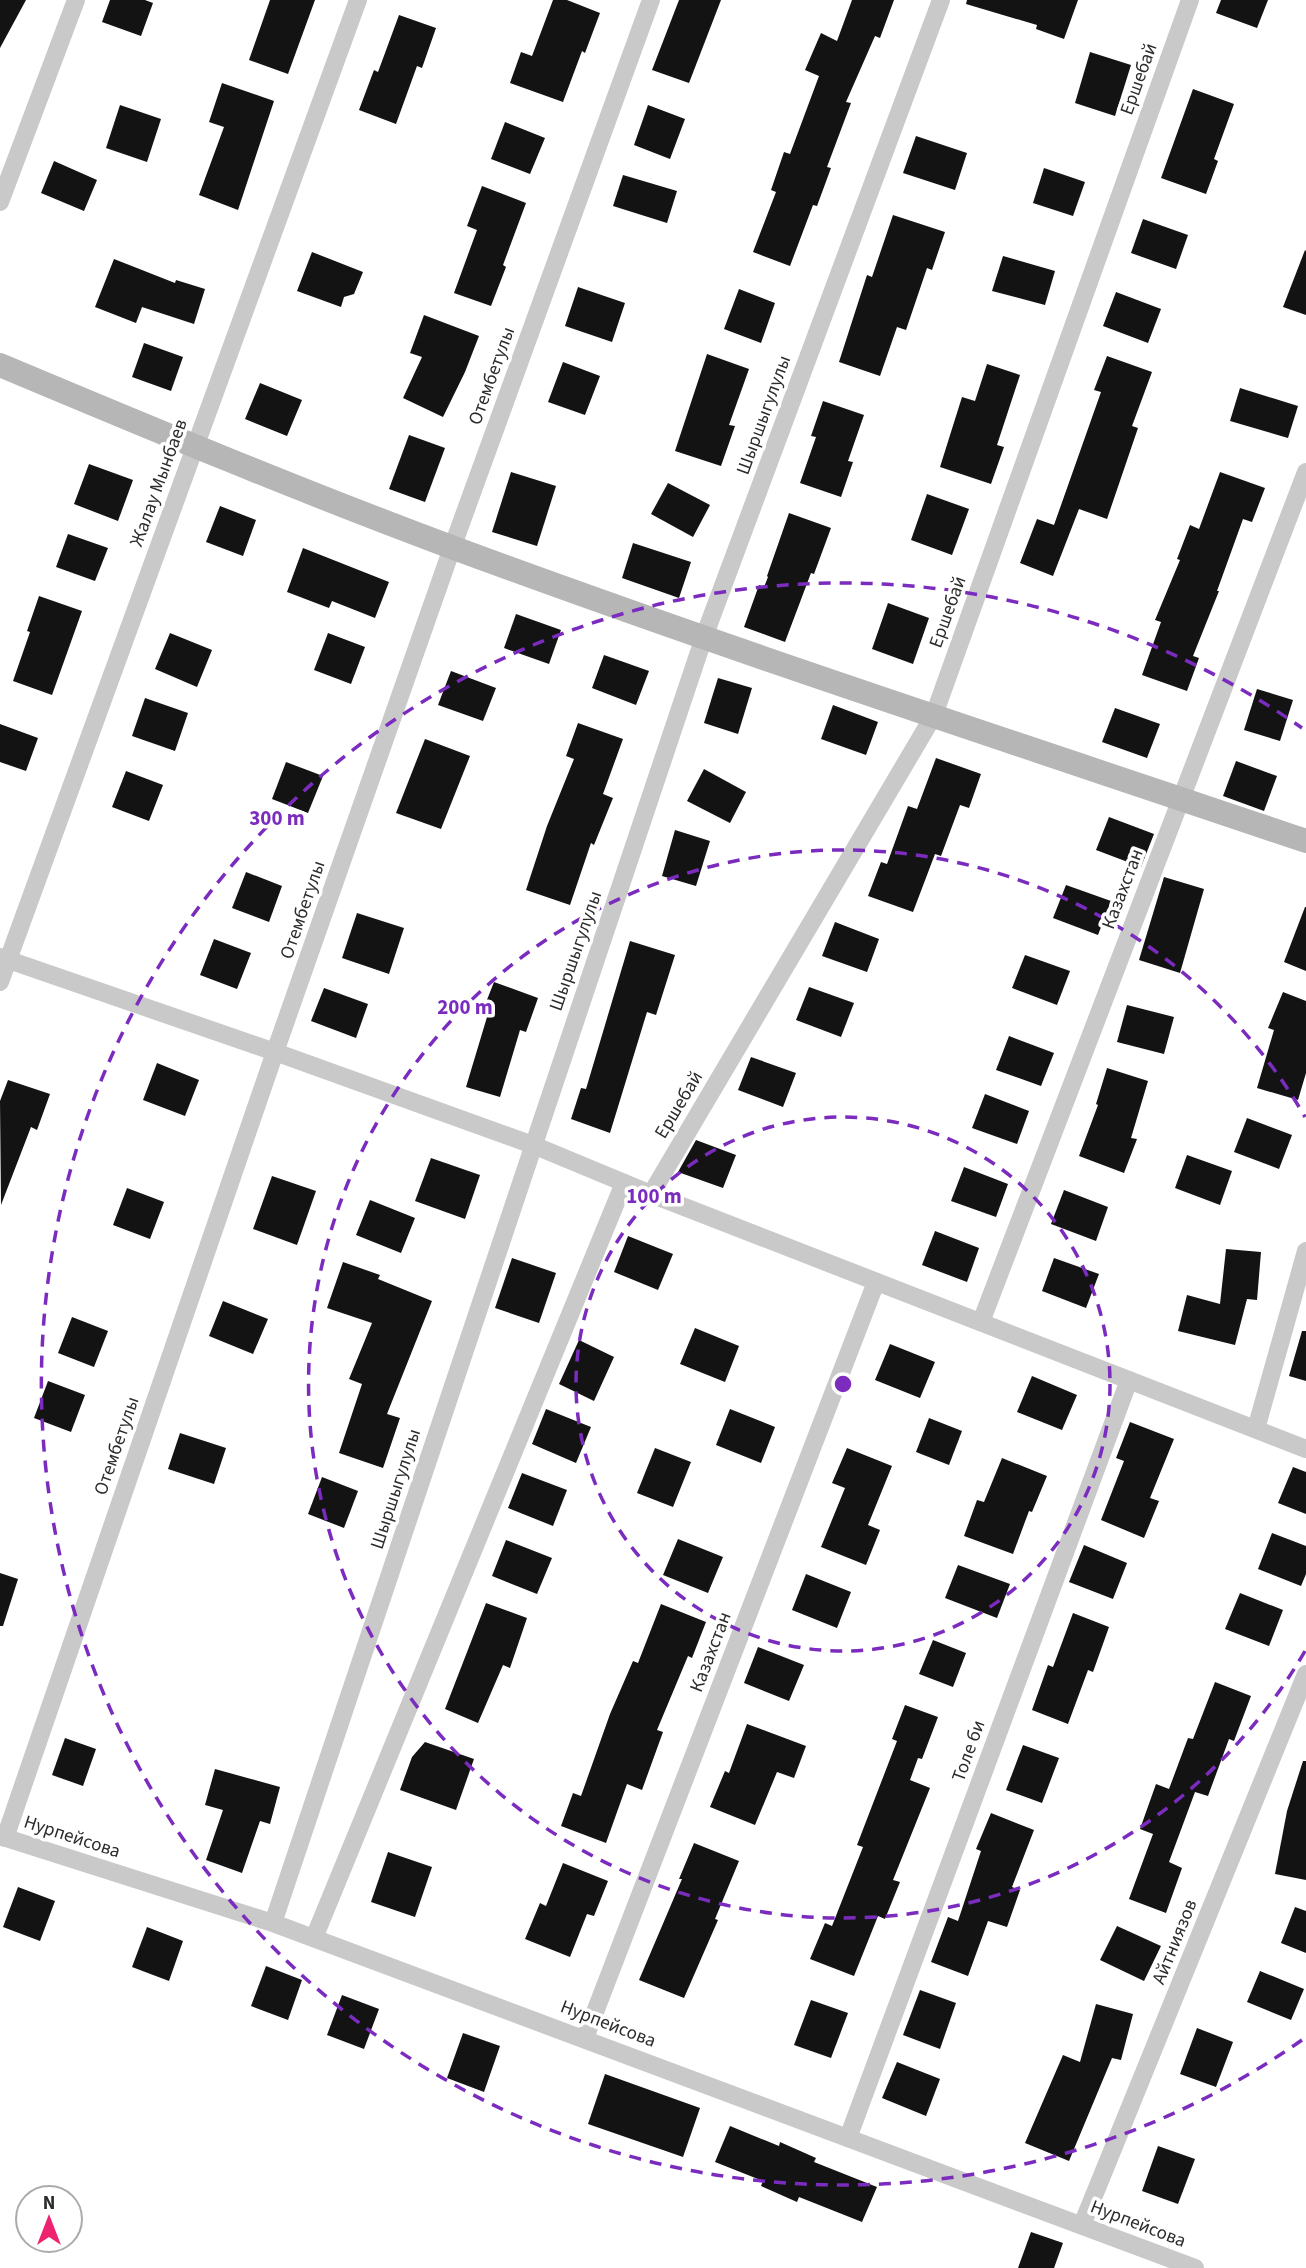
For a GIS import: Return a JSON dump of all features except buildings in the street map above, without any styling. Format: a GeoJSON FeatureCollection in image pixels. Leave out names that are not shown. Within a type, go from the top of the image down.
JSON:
{"type":"FeatureCollection","features":[{"type":"Feature","properties":{"kind":"street"},"geometry":{"type":"LineString","coordinates":[[0,202],[76,0]]}},
{"type":"Feature","properties":{"kind":"street","name":"Жалау Мынбаев"},"geometry":{"type":"LineString","coordinates":[[0,982],[4,958],[358,0]]}},
{"type":"Feature","properties":{"kind":"street","name":"Отембетулы"},"geometry":{"type":"LineString","coordinates":[[2,1837],[452,548],[651,0]]}},
{"type":"Feature","properties":{"kind":"street","name":"Шыршыгулулы"},"geometry":{"type":"LineString","coordinates":[[273,1923],[704,637],[941,0]]}},
{"type":"Feature","properties":{"kind":"street","name":"Ершебай"},"geometry":{"type":"LineString","coordinates":[[651,1194],[934,715],[1189,0]]}},
{"type":"Feature","properties":{"kind":"street"},"geometry":{"type":"LineString","coordinates":[[0,365],[194,446],[452,548],[704,637],[1306,841]]}},
{"type":"Feature","properties":{"kind":"street","name":"Казахстан"},"geometry":{"type":"LineString","coordinates":[[981,1322],[1306,472]]}},
{"type":"Feature","properties":{"kind":"street"},"geometry":{"type":"LineString","coordinates":[[4,958],[533,1145],[651,1194],[1306,1449]]}},
{"type":"Feature","properties":{"kind":"street"},"geometry":{"type":"LineString","coordinates":[[314,1938],[624,1183]]}},
{"type":"Feature","properties":{"kind":"street"},"geometry":{"type":"LineString","coordinates":[[1256,1429],[1306,1251]]}},
{"type":"Feature","properties":{"kind":"street","name":"Казахстан"},"geometry":{"type":"LineString","coordinates":[[585,2038],[876,1282]]}},
{"type":"Feature","properties":{"kind":"street","name":"Толе би"},"geometry":{"type":"LineString","coordinates":[[848,2137],[1129,1380]]}},
{"type":"Feature","properties":{"kind":"street","name":"Айтниязов"},"geometry":{"type":"LineString","coordinates":[[1082,2225],[1306,1674]]}},
{"type":"Feature","properties":{"kind":"street","name":"Нурпейсова"},"geometry":{"type":"LineString","coordinates":[[2,1837],[273,1923],[1195,2268]]}}]}
